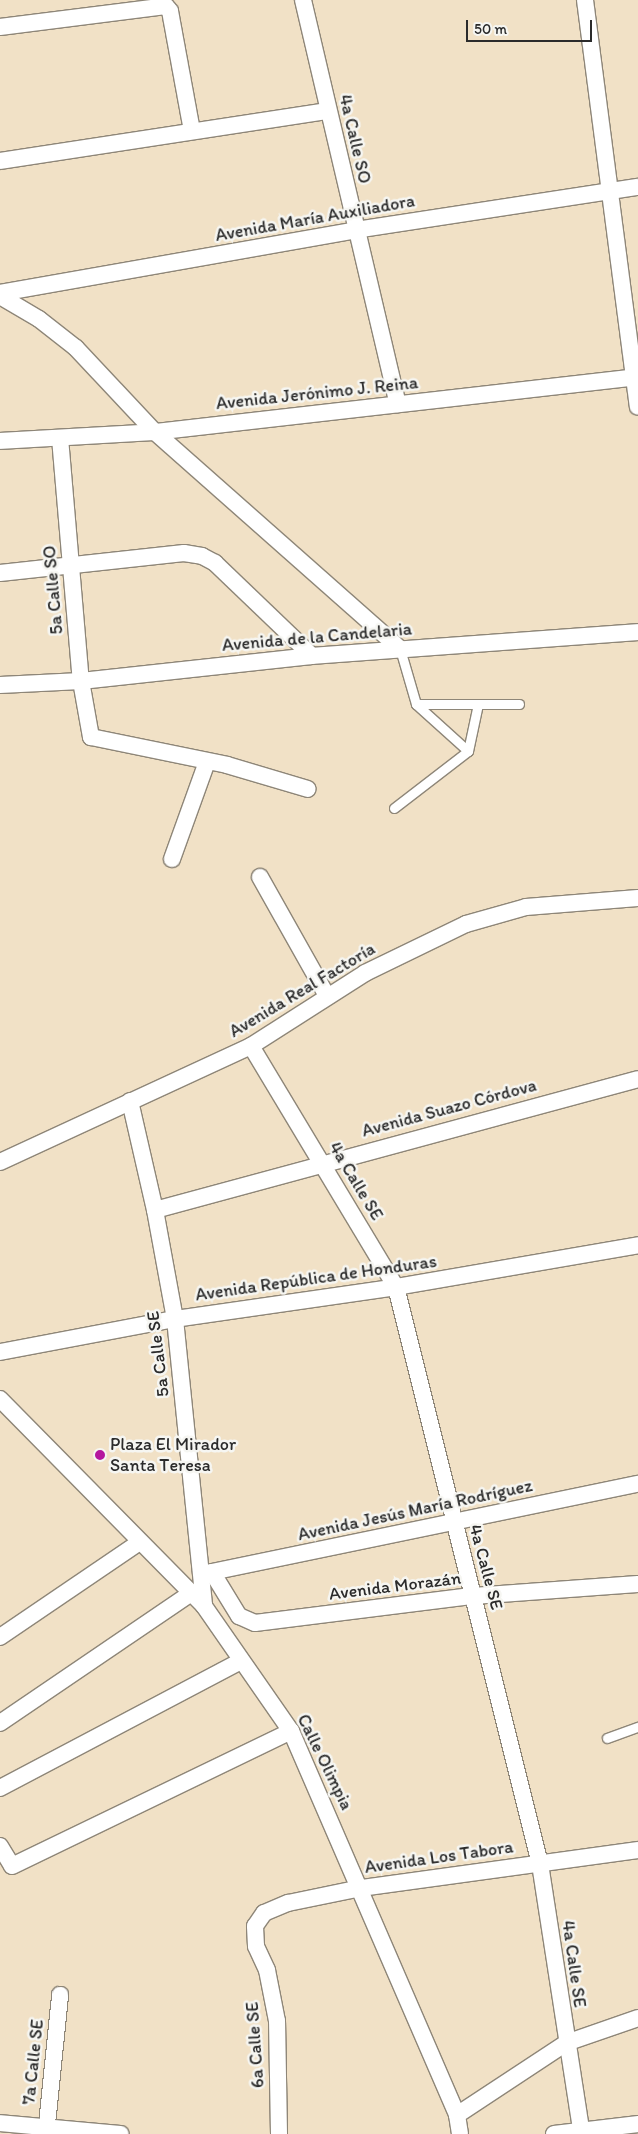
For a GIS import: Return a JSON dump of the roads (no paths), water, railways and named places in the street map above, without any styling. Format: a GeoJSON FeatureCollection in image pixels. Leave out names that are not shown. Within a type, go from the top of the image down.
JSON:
{"type":"FeatureCollection","features":[{"type":"Feature","properties":{"kind":"street","name":"4a Calle SO"},"geometry":{"type":"LineString","coordinates":[[303,0],[398,404]]}},
{"type":"Feature","properties":{"kind":"street"},"geometry":{"type":"LineString","coordinates":[[585,0],[637,377],[638,407]]}},
{"type":"Feature","properties":{"kind":"street"},"geometry":{"type":"LineString","coordinates":[[0,27],[99,6],[160,5],[170,11],[192,131]]}},
{"type":"Feature","properties":{"kind":"street"},"geometry":{"type":"LineString","coordinates":[[0,161],[328,111]]}},
{"type":"Feature","properties":{"kind":"street","name":"Avenida María Auxiliadora"},"geometry":{"type":"LineString","coordinates":[[0,295],[356,230],[638,187]]}},
{"type":"Feature","properties":{"kind":"street"},"geometry":{"type":"LineString","coordinates":[[0,295],[39,319],[76,348],[155,432],[400,650]]}},
{"type":"Feature","properties":{"kind":"street","name":"Avenida Jerónimo J. Reina"},"geometry":{"type":"LineString","coordinates":[[0,441],[155,432],[637,377]]}},
{"type":"Feature","properties":{"kind":"street","name":"5a Calle SO"},"geometry":{"type":"LineString","coordinates":[[60,438],[81,681],[91,737],[207,762]]}},
{"type":"Feature","properties":{"kind":"street"},"geometry":{"type":"LineString","coordinates":[[0,573],[184,553],[202,556],[215,563],[312,656]]}},
{"type":"Feature","properties":{"kind":"street","name":"Avenida de la Candelaria"},"geometry":{"type":"LineString","coordinates":[[0,685],[81,681],[312,656],[638,632]]}},
{"type":"Feature","properties":{"kind":"street"},"geometry":{"type":"LineString","coordinates":[[172,858],[207,762],[308,789]]}},
{"type":"Feature","properties":{"kind":"street"},"geometry":{"type":"LineString","coordinates":[[260,877],[327,996]]}},
{"type":"Feature","properties":{"kind":"street","name":"Avenida Real Factoría"},"geometry":{"type":"LineString","coordinates":[[0,1162],[251,1046],[327,996],[421,944],[496,915],[526,907],[638,898]]}},
{"type":"Feature","properties":{"kind":"street","name":"4a Calle SE"},"geometry":{"type":"LineString","coordinates":[[251,1046],[396,1287],[540,1864],[581,2132]]}},
{"type":"Feature","properties":{"kind":"street","name":"Avenida Suazo Córdova"},"geometry":{"type":"LineString","coordinates":[[155,1210],[321,1163],[638,1079]]}},
{"type":"Feature","properties":{"kind":"street","name":"5a Calle SE"},"geometry":{"type":"LineString","coordinates":[[130,1101],[155,1210],[175,1319],[206,1574],[204,1606]]}},
{"type":"Feature","properties":{"kind":"street","name":"Avenida República de Honduras"},"geometry":{"type":"LineString","coordinates":[[0,1352],[175,1319],[396,1287],[638,1245]]}},
{"type":"Feature","properties":{"kind":"street","name":"Calle Olimpia"},"geometry":{"type":"LineString","coordinates":[[0,1399],[204,1606],[291,1731],[361,1888],[457,2115],[460,2134]]}},
{"type":"Feature","properties":{"kind":"street","name":"Avenida Jesús María Rodríguez"},"geometry":{"type":"LineString","coordinates":[[206,1574],[454,1524],[638,1484]]}},
{"type":"Feature","properties":{"kind":"street"},"geometry":{"type":"LineString","coordinates":[[0,1637],[140,1542]]}},
{"type":"Feature","properties":{"kind":"street","name":"Avenida Morazán"},"geometry":{"type":"LineString","coordinates":[[206,1574],[238,1616],[255,1623],[473,1596],[638,1584]]}},
{"type":"Feature","properties":{"kind":"street"},"geometry":{"type":"LineString","coordinates":[[0,1723],[191,1593]]}},
{"type":"Feature","properties":{"kind":"street"},"geometry":{"type":"LineString","coordinates":[[0,1788],[241,1660]]}},
{"type":"Feature","properties":{"kind":"street"},"geometry":{"type":"LineString","coordinates":[[0,1846],[12,1866],[291,1731]]}},
{"type":"Feature","properties":{"kind":"street","name":"Avenida Los Tabora"},"geometry":{"type":"LineString","coordinates":[[255,1926],[264,1913],[288,1903],[361,1888],[638,1850]]}},
{"type":"Feature","properties":{"kind":"street","name":"6a Calle SE"},"geometry":{"type":"LineString","coordinates":[[255,1926],[256,1946],[267,1970],[277,2021],[279,2134]]}},
{"type":"Feature","properties":{"kind":"street","name":"7a Calle SE"},"geometry":{"type":"LineString","coordinates":[[46,2130],[60,1995]]}},
{"type":"Feature","properties":{"kind":"street"},"geometry":{"type":"LineString","coordinates":[[457,2115],[566,2043],[638,2018]]}},
{"type":"Feature","properties":{"kind":"street"},"geometry":{"type":"LineString","coordinates":[[0,2123],[46,2130],[121,2134]]}},
{"type":"Feature","properties":{"kind":"street"},"geometry":{"type":"LineString","coordinates":[[554,2134],[638,2124]]}},
{"type":"Feature","properties":{"kind":"lane"},"geometry":{"type":"LineString","coordinates":[[400,650],[416,704],[468,751]]}},
{"type":"Feature","properties":{"kind":"lane"},"geometry":{"type":"LineString","coordinates":[[416,704],[519,704]]}},
{"type":"Feature","properties":{"kind":"lane"},"geometry":{"type":"LineString","coordinates":[[394,808],[468,751],[478,704]]}},
{"type":"Feature","properties":{"kind":"lane"},"geometry":{"type":"LineString","coordinates":[[608,1738],[638,1727]]}},
{"type":"Feature","properties":{"kind":"place","name":"Plaza El Mirador Santa Teresa"},"geometry":{"type":"Point","coordinates":[100,1455]}}]}
